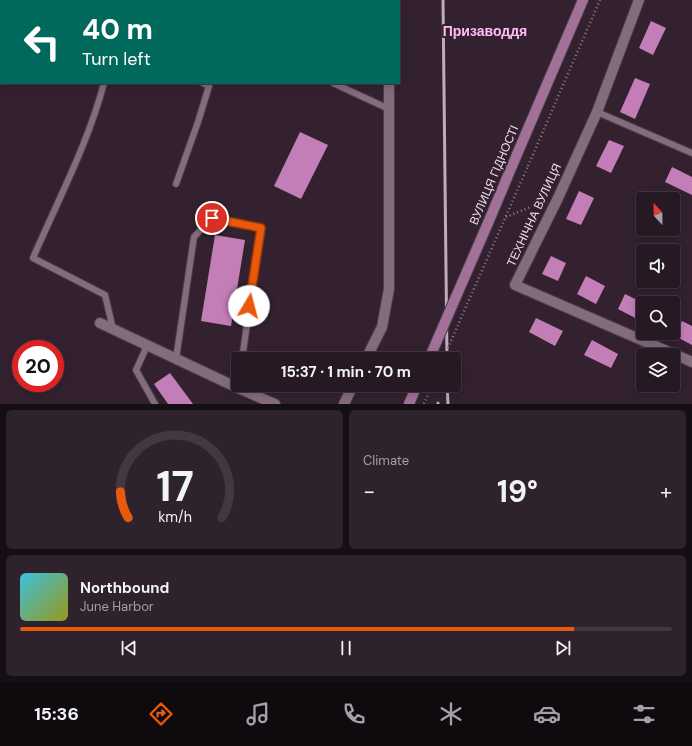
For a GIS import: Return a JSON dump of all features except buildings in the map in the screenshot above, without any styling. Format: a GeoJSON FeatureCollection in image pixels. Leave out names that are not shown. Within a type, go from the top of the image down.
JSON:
{"type":"FeatureCollection","features":[{"type":"Feature","properties":{"kind":"main road","name":"ВУЛИЦЯ ГІДНОСТІ"},"geometry":{"type":"LineString","coordinates":[[432,352],[583,0]]}},
{"type":"Feature","properties":{"kind":"main road"},"geometry":{"type":"LineString","coordinates":[[409,404],[414,392]]}},
{"type":"Feature","properties":{"kind":"street","name":"ТЕХНІЧНА ВУЛИЦЯ"},"geometry":{"type":"LineString","coordinates":[[639,0],[597,112],[516,285],[692,362]]}},
{"type":"Feature","properties":{"kind":"street"},"geometry":{"type":"LineString","coordinates":[[370,352],[382,327],[389,289],[389,84]]}},
{"type":"Feature","properties":{"kind":"street"},"geometry":{"type":"LineString","coordinates":[[100,323],[231,384]]}},
{"type":"Feature","properties":{"kind":"street"},"geometry":{"type":"LineString","coordinates":[[249,392],[275,404]]}},
{"type":"Feature","properties":{"kind":"street"},"geometry":{"type":"LineString","coordinates":[[344,404],[350,392]]}},
{"type":"Feature","properties":{"kind":"lane"},"geometry":{"type":"LineString","coordinates":[[104,84],[100,101],[78,159],[33,258],[105,295],[113,329]]}},
{"type":"Feature","properties":{"kind":"lane"},"geometry":{"type":"LineString","coordinates":[[176,184],[209,86],[205,84]]}},
{"type":"Feature","properties":{"kind":"lane"},"geometry":{"type":"LineString","coordinates":[[335,84],[389,109]]}},
{"type":"Feature","properties":{"kind":"lane"},"geometry":{"type":"LineString","coordinates":[[597,112],[692,154]]}},
{"type":"Feature","properties":{"kind":"lane"},"geometry":{"type":"LineString","coordinates":[[176,359],[194,237],[212,218],[261,228],[243,352]]}},
{"type":"Feature","properties":{"kind":"lane"},"geometry":{"type":"LineString","coordinates":[[148,346],[136,370],[155,404]]}},
{"type":"Feature","properties":{"kind":"path"},"geometry":{"type":"LineString","coordinates":[[447,352],[600,0]]}},
{"type":"Feature","properties":{"kind":"path"},"geometry":{"type":"LineString","coordinates":[[506,217],[538,204],[545,199],[558,198]]}},
{"type":"Feature","properties":{"kind":"path"},"geometry":{"type":"LineString","coordinates":[[424,404],[429,392]]}},
{"type":"Feature","properties":{"kind":"railway"},"geometry":{"type":"LineString","coordinates":[[443,0],[447,352]]}},
{"type":"Feature","properties":{"kind":"railway"},"geometry":{"type":"LineString","coordinates":[[447,392],[448,404]]}},
{"type":"Feature","properties":{"kind":"district","name":"Призаводдя"},"geometry":{"type":"Point","coordinates":[485,31]}},
{"type":"Feature","properties":{"kind":"route"},"geometry":{"type":"LineString","coordinates":[[212,218],[261,228],[249,306]]}}]}
